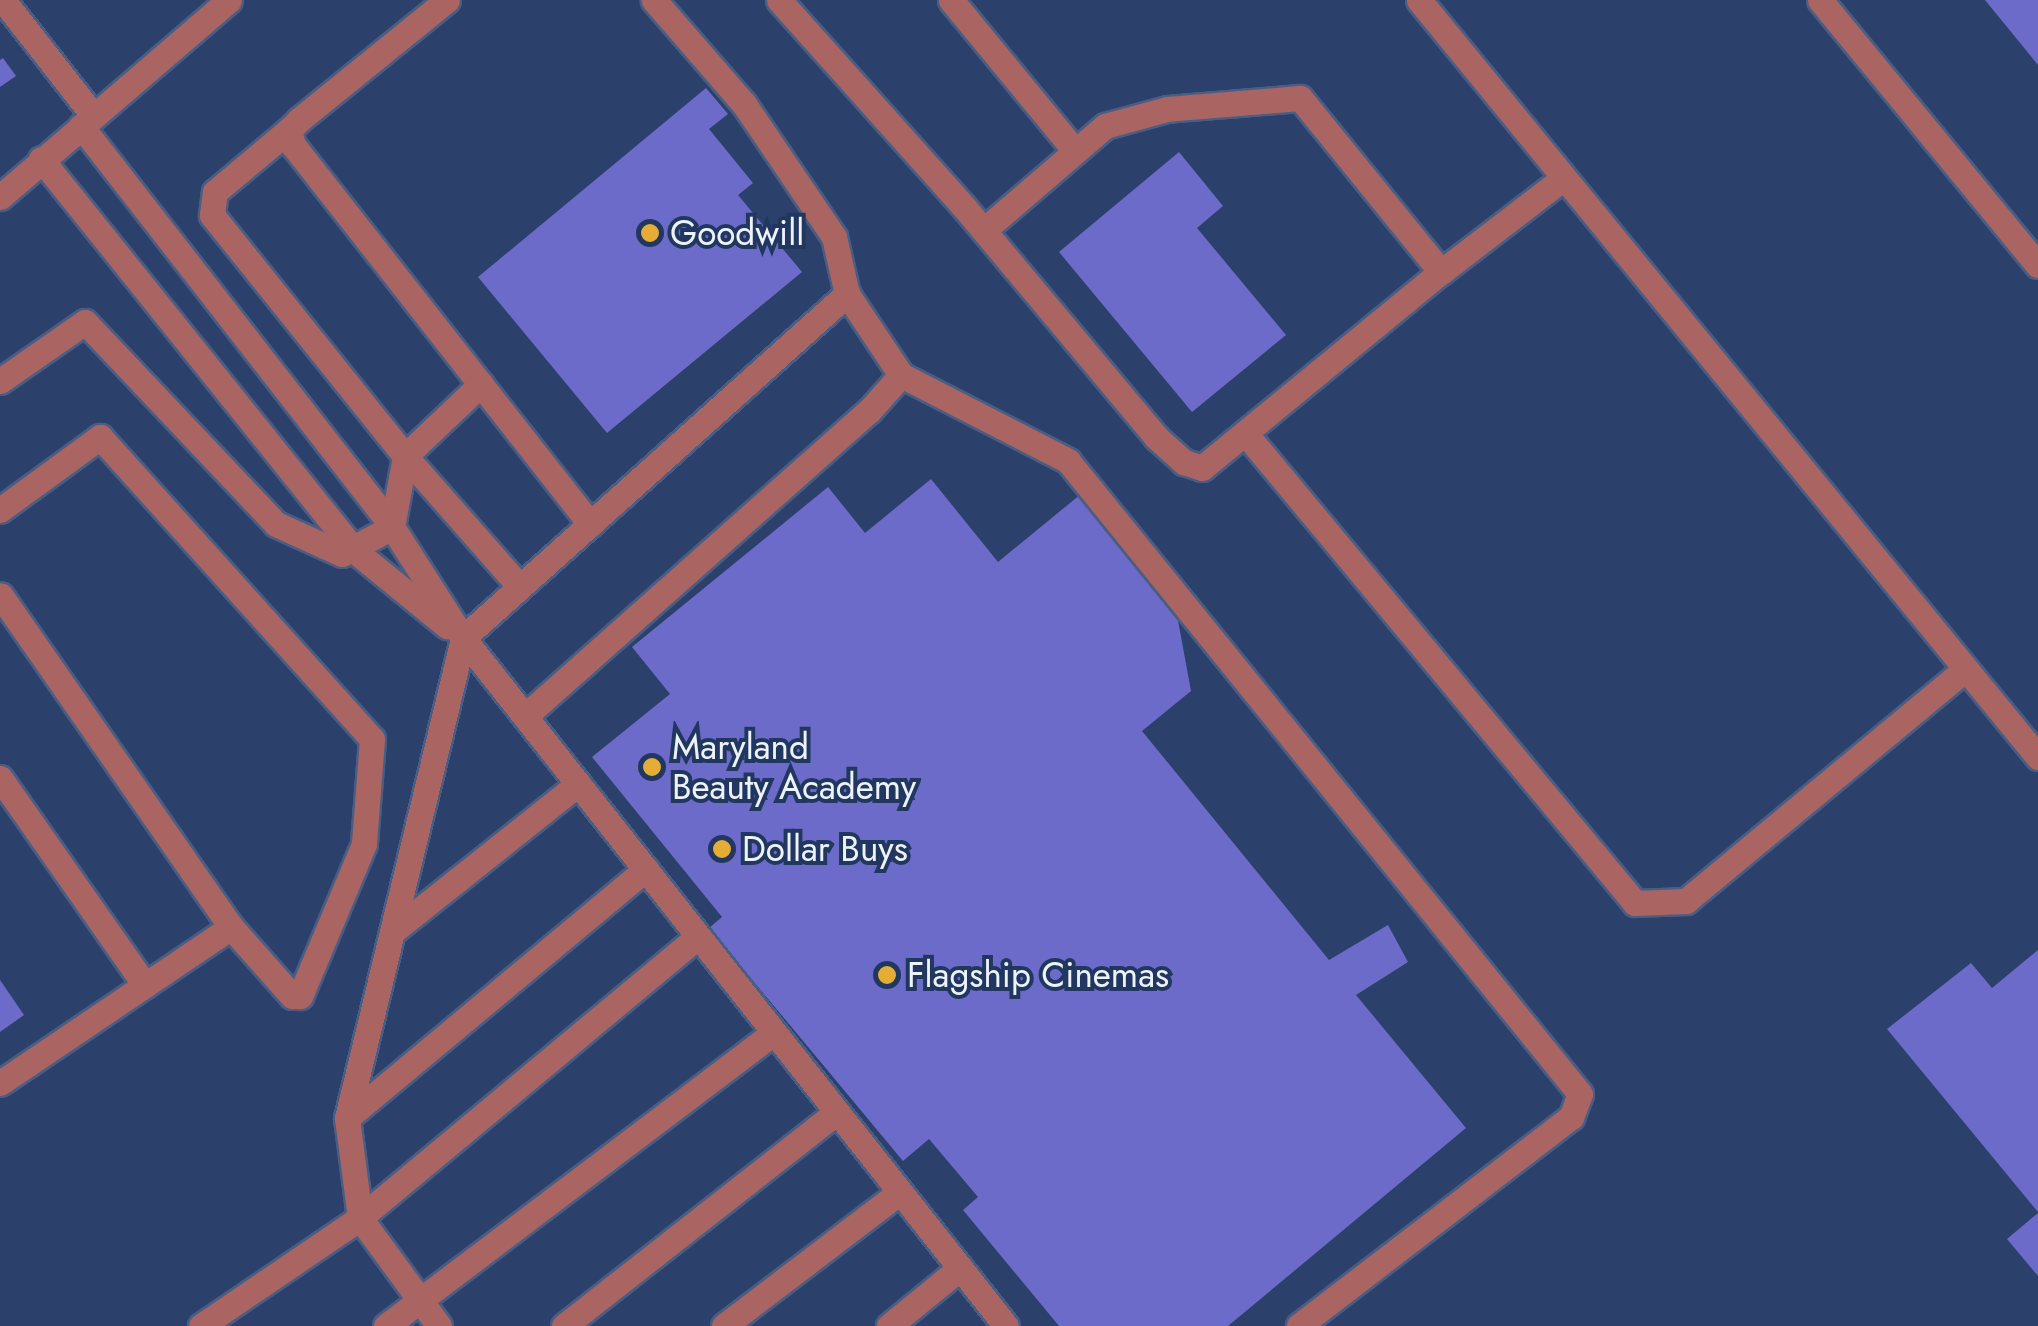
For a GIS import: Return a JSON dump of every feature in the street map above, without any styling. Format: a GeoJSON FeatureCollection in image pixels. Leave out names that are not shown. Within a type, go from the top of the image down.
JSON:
{"type":"FeatureCollection","features":[{"type":"Feature","properties":{"kind":"street"},"geometry":{"type":"LineString","coordinates":[[3,0],[87,120],[392,526],[463,638],[1006,1326]]}},
{"type":"Feature","properties":{"kind":"street"},"geometry":{"type":"LineString","coordinates":[[0,197],[228,0]]}},
{"type":"Feature","properties":{"kind":"street"},"geometry":{"type":"LineString","coordinates":[[448,0],[214,192],[212,216],[405,456],[520,587]]}},
{"type":"Feature","properties":{"kind":"street"},"geometry":{"type":"LineString","coordinates":[[654,0],[744,104],[834,237],[847,294],[902,375],[1068,460],[1580,1094],[1571,1118],[1300,1326]]}},
{"type":"Feature","properties":{"kind":"street"},"geometry":{"type":"LineString","coordinates":[[778,0],[984,230],[1156,437],[1184,462],[1202,468],[1562,178]]}},
{"type":"Feature","properties":{"kind":"street"},"geometry":{"type":"LineString","coordinates":[[951,0],[1075,152]]}},
{"type":"Feature","properties":{"kind":"street"},"geometry":{"type":"LineString","coordinates":[[1419,0],[2038,758]]}},
{"type":"Feature","properties":{"kind":"street"},"geometry":{"type":"LineString","coordinates":[[1820,0],[2038,265]]}},
{"type":"Feature","properties":{"kind":"street"},"geometry":{"type":"LineString","coordinates":[[984,230],[1105,126],[1167,109],[1300,98],[1442,272]]}},
{"type":"Feature","properties":{"kind":"street"},"geometry":{"type":"LineString","coordinates":[[289,130],[293,146],[590,524]]}},
{"type":"Feature","properties":{"kind":"street"},"geometry":{"type":"LineString","coordinates":[[40,160],[355,551],[463,638]]}},
{"type":"Feature","properties":{"kind":"street"},"geometry":{"type":"LineString","coordinates":[[439,1326],[360,1218],[347,1118],[463,638],[847,294]]}},
{"type":"Feature","properties":{"kind":"street"},"geometry":{"type":"LineString","coordinates":[[0,381],[77,322],[95,326],[276,524],[342,554],[355,551],[392,526],[405,456],[481,384]]}},
{"type":"Feature","properties":{"kind":"street"},"geometry":{"type":"LineString","coordinates":[[525,716],[870,411],[902,375]]}},
{"type":"Feature","properties":{"kind":"street"},"geometry":{"type":"LineString","coordinates":[[1245,433],[1635,904],[1686,901],[1965,669]]}},
{"type":"Feature","properties":{"kind":"street"},"geometry":{"type":"LineString","coordinates":[[0,510],[100,437],[372,739],[364,844],[307,989],[292,996],[231,927],[0,595]]}},
{"type":"Feature","properties":{"kind":"street"},"geometry":{"type":"LineString","coordinates":[[0,778],[145,986]]}},
{"type":"Feature","properties":{"kind":"street"},"geometry":{"type":"LineString","coordinates":[[392,932],[578,784]]}},
{"type":"Feature","properties":{"kind":"street"},"geometry":{"type":"LineString","coordinates":[[347,1118],[646,869]]}},
{"type":"Feature","properties":{"kind":"street"},"geometry":{"type":"LineString","coordinates":[[0,1083],[231,927]]}},
{"type":"Feature","properties":{"kind":"street"},"geometry":{"type":"LineString","coordinates":[[201,1326],[360,1218],[698,936]]}},
{"type":"Feature","properties":{"kind":"street"},"geometry":{"type":"LineString","coordinates":[[386,1326],[774,1033]]}},
{"type":"Feature","properties":{"kind":"street"},"geometry":{"type":"LineString","coordinates":[[564,1326],[836,1112]]}},
{"type":"Feature","properties":{"kind":"street"},"geometry":{"type":"LineString","coordinates":[[724,1326],[900,1192]]}},
{"type":"Feature","properties":{"kind":"street"},"geometry":{"type":"LineString","coordinates":[[889,1326],[960,1268]]}},
{"type":"Feature","properties":{"kind":"building"},"geometry":{"type":"Polygon","coordinates":[[[1985,0],[2038,0],[2038,65],[1985,0]]]}},
{"type":"Feature","properties":{"kind":"building"},"geometry":{"type":"Polygon","coordinates":[[[3,58],[16,76],[0,87],[0,60],[3,58]]]}},
{"type":"Feature","properties":{"kind":"building","name":"Goodwill"},"geometry":{"type":"Polygon","coordinates":[[[706,88],[728,114],[709,129],[753,183],[738,195],[802,272],[607,433],[478,277],[706,88]]]}},
{"type":"Feature","properties":{"kind":"building"},"geometry":{"type":"Polygon","coordinates":[[[1179,152],[1223,206],[1197,228],[1286,335],[1192,412],[1059,252],[1179,152]]]}},
{"type":"Feature","properties":{"kind":"building"},"geometry":{"type":"Polygon","coordinates":[[[931,479],[998,562],[1081,494],[1152,588],[1158,584],[1175,604],[1191,691],[1142,731],[1329,960],[1388,925],[1408,962],[1356,995],[1466,1128],[1228,1326],[1059,1326],[963,1210],[978,1197],[929,1139],[903,1161],[709,928],[722,917],[592,757],[670,694],[632,647],[828,487],[865,533],[931,479]]]}},
{"type":"Feature","properties":{"kind":"building"},"geometry":{"type":"Polygon","coordinates":[[[2038,950],[2038,1212],[1887,1029],[1971,963],[1992,988],[2038,950]]]}},
{"type":"Feature","properties":{"kind":"building"},"geometry":{"type":"Polygon","coordinates":[[[0,980],[24,1015],[0,1032],[0,980]]]}},
{"type":"Feature","properties":{"kind":"building"},"geometry":{"type":"Polygon","coordinates":[[[2038,1213],[2038,1276],[2007,1239],[2038,1213]]]}},
{"type":"Feature","properties":{"kind":"place","name":"Goodwill"},"geometry":{"type":"Point","coordinates":[650,233]}},
{"type":"Feature","properties":{"kind":"place","name":"Maryland Beauty Academy"},"geometry":{"type":"Point","coordinates":[652,767]}},
{"type":"Feature","properties":{"kind":"place","name":"Dollar Buys"},"geometry":{"type":"Point","coordinates":[722,849]}},
{"type":"Feature","properties":{"kind":"place","name":"Flagship Cinemas"},"geometry":{"type":"Point","coordinates":[887,975]}}]}
